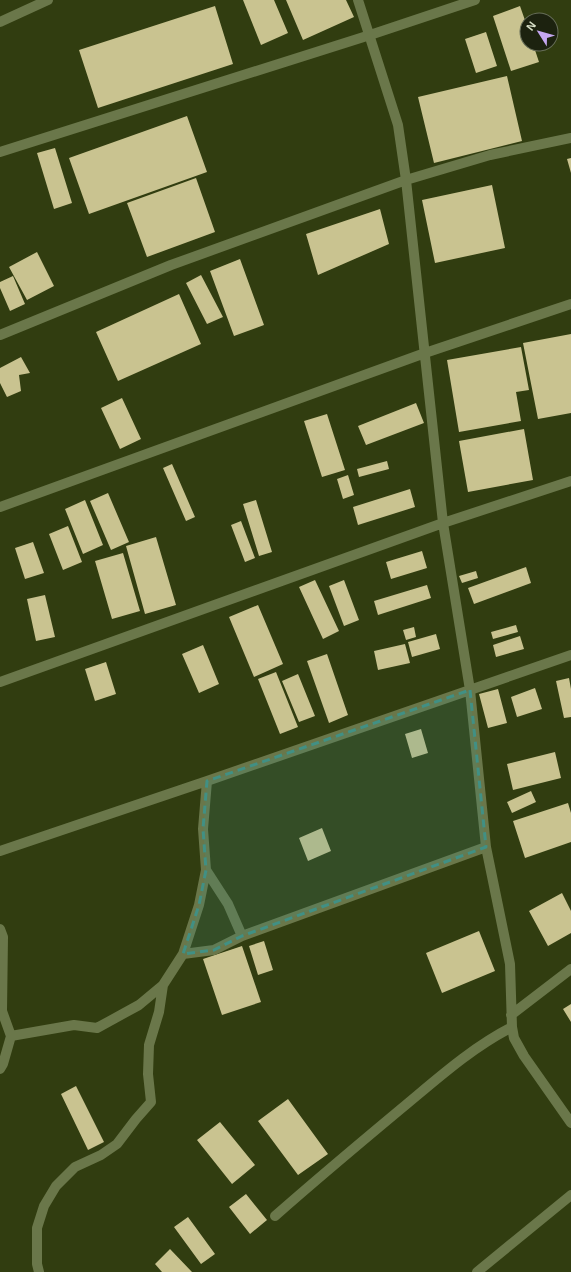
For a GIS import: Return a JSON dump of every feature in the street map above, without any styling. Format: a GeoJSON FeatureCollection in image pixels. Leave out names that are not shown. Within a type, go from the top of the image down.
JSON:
{"type":"FeatureCollection","features":[{"type":"Feature","properties":{"kind":"street"},"geometry":{"type":"LineString","coordinates":[[0,22],[48,0]]}},
{"type":"Feature","properties":{"kind":"street"},"geometry":{"type":"LineString","coordinates":[[358,0],[398,125],[406,180],[443,523],[470,690],[486,847],[510,964],[511,1015],[514,1038],[524,1056],[571,1123]]}},
{"type":"Feature","properties":{"kind":"street"},"geometry":{"type":"LineString","coordinates":[[0,152],[370,35],[475,0]]}},
{"type":"Feature","properties":{"kind":"street"},"geometry":{"type":"LineString","coordinates":[[0,335],[171,266],[406,180],[490,155],[571,138]]}},
{"type":"Feature","properties":{"kind":"street"},"geometry":{"type":"LineString","coordinates":[[0,507],[425,353],[571,304]]}},
{"type":"Feature","properties":{"kind":"street"},"geometry":{"type":"LineString","coordinates":[[0,682],[443,523],[571,480]]}},
{"type":"Feature","properties":{"kind":"street"},"geometry":{"type":"LineString","coordinates":[[0,850],[207,781],[571,655]]}},
{"type":"Feature","properties":{"kind":"street"},"geometry":{"type":"LineString","coordinates":[[11,1036],[74,1025],[97,1028],[139,1005],[163,985],[182,954],[199,905],[206,870],[203,829],[207,781]]}},
{"type":"Feature","properties":{"kind":"street"},"geometry":{"type":"LineString","coordinates":[[182,954],[214,950],[242,936],[486,847]]}},
{"type":"Feature","properties":{"kind":"street"},"geometry":{"type":"LineString","coordinates":[[206,870],[228,904],[242,936]]}},
{"type":"Feature","properties":{"kind":"street"},"geometry":{"type":"LineString","coordinates":[[0,929],[3,937],[2,1011],[11,1036],[3,1064],[0,1069]]}},
{"type":"Feature","properties":{"kind":"street"},"geometry":{"type":"LineString","coordinates":[[511,1015],[571,969]]}},
{"type":"Feature","properties":{"kind":"street"},"geometry":{"type":"LineString","coordinates":[[39,1272],[37,1264],[37,1228],[44,1206],[56,1186],[75,1167],[101,1155],[117,1144],[151,1102],[148,1074],[149,1045],[159,1012],[163,985]]}},
{"type":"Feature","properties":{"kind":"street"},"geometry":{"type":"LineString","coordinates":[[275,1216],[352,1149],[462,1058],[493,1037],[512,1027]]}},
{"type":"Feature","properties":{"kind":"street"},"geometry":{"type":"LineString","coordinates":[[477,1272],[571,1195]]}},
{"type":"Feature","properties":{"kind":"highlighted area"},"geometry":{"type":"Polygon","coordinates":[[[470,690],[486,847],[242,936],[214,950],[183,954],[199,905],[206,870],[203,829],[207,781],[470,690]]]}},
{"type":"Feature","properties":{"kind":"building"},"geometry":{"type":"Polygon","coordinates":[[[243,0],[274,0],[288,33],[261,45],[243,0]]]}},
{"type":"Feature","properties":{"kind":"building"},"geometry":{"type":"Polygon","coordinates":[[[286,0],[346,0],[354,17],[303,40],[286,0]]]}},
{"type":"Feature","properties":{"kind":"building"},"geometry":{"type":"Polygon","coordinates":[[[215,6],[233,64],[98,108],[79,50],[215,6]]]}},
{"type":"Feature","properties":{"kind":"building"},"geometry":{"type":"Polygon","coordinates":[[[520,6],[522,12],[519,12],[519,52],[536,52],[539,62],[511,71],[493,16],[520,6]]]}},
{"type":"Feature","properties":{"kind":"building"},"geometry":{"type":"Polygon","coordinates":[[[486,32],[497,66],[476,73],[465,39],[486,32]]]}},
{"type":"Feature","properties":{"kind":"building"},"geometry":{"type":"Polygon","coordinates":[[[507,76],[522,141],[434,163],[418,97],[507,76]]]}},
{"type":"Feature","properties":{"kind":"building"},"geometry":{"type":"Polygon","coordinates":[[[187,116],[207,172],[89,214],[69,158],[187,116]]]}},
{"type":"Feature","properties":{"kind":"building"},"geometry":{"type":"Polygon","coordinates":[[[55,148],[72,203],[54,209],[37,153],[55,148]]]}},
{"type":"Feature","properties":{"kind":"building"},"geometry":{"type":"Polygon","coordinates":[[[571,158],[571,173],[567,159],[571,158]]]}},
{"type":"Feature","properties":{"kind":"building"},"geometry":{"type":"Polygon","coordinates":[[[196,178],[215,232],[147,257],[127,203],[196,178]]]}},
{"type":"Feature","properties":{"kind":"building"},"geometry":{"type":"Polygon","coordinates":[[[492,185],[505,248],[435,263],[422,200],[492,185]]]}},
{"type":"Feature","properties":{"kind":"building"},"geometry":{"type":"Polygon","coordinates":[[[380,209],[389,244],[318,275],[306,234],[380,209]]]}},
{"type":"Feature","properties":{"kind":"building"},"geometry":{"type":"Polygon","coordinates":[[[37,252],[54,286],[27,300],[9,267],[37,252]]]}},
{"type":"Feature","properties":{"kind":"building"},"geometry":{"type":"Polygon","coordinates":[[[240,259],[264,325],[234,336],[210,271],[240,259]]]}},
{"type":"Feature","properties":{"kind":"building"},"geometry":{"type":"Polygon","coordinates":[[[201,275],[223,317],[207,324],[186,283],[201,275]]]}},
{"type":"Feature","properties":{"kind":"building"},"geometry":{"type":"Polygon","coordinates":[[[13,276],[25,304],[10,311],[0,288],[0,282],[13,276]]]}},
{"type":"Feature","properties":{"kind":"building"},"geometry":{"type":"Polygon","coordinates":[[[179,294],[201,344],[118,381],[96,332],[179,294]]]}},
{"type":"Feature","properties":{"kind":"building"},"geometry":{"type":"Polygon","coordinates":[[[571,334],[571,413],[538,419],[523,343],[571,334]]]}},
{"type":"Feature","properties":{"kind":"building"},"geometry":{"type":"Polygon","coordinates":[[[521,347],[529,390],[516,392],[521,421],[459,432],[447,360],[521,347]]]}},
{"type":"Feature","properties":{"kind":"building"},"geometry":{"type":"Polygon","coordinates":[[[21,357],[30,373],[19,375],[21,391],[7,397],[0,383],[0,368],[21,357]]]}},
{"type":"Feature","properties":{"kind":"building"},"geometry":{"type":"Polygon","coordinates":[[[122,398],[141,439],[120,449],[101,408],[122,398]]]}},
{"type":"Feature","properties":{"kind":"building"},"geometry":{"type":"Polygon","coordinates":[[[416,403],[424,423],[366,445],[358,426],[416,403]]]}},
{"type":"Feature","properties":{"kind":"building"},"geometry":{"type":"Polygon","coordinates":[[[327,414],[345,470],[322,477],[304,421],[327,414]]]}},
{"type":"Feature","properties":{"kind":"building"},"geometry":{"type":"Polygon","coordinates":[[[524,429],[533,480],[468,492],[459,441],[524,429]]]}},
{"type":"Feature","properties":{"kind":"building"},"geometry":{"type":"Polygon","coordinates":[[[387,461],[389,469],[359,477],[357,469],[387,461]]]}},
{"type":"Feature","properties":{"kind":"building"},"geometry":{"type":"Polygon","coordinates":[[[172,464],[195,517],[186,521],[163,468],[172,464]]]}},
{"type":"Feature","properties":{"kind":"building"},"geometry":{"type":"Polygon","coordinates":[[[348,475],[354,495],[343,499],[337,479],[348,475]]]}},
{"type":"Feature","properties":{"kind":"building"},"geometry":{"type":"Polygon","coordinates":[[[410,489],[415,507],[358,525],[353,507],[410,489]]]}},
{"type":"Feature","properties":{"kind":"building"},"geometry":{"type":"Polygon","coordinates":[[[108,493],[129,542],[111,550],[90,501],[108,493]]]}},
{"type":"Feature","properties":{"kind":"building"},"geometry":{"type":"Polygon","coordinates":[[[85,500],[103,545],[83,554],[65,509],[85,500]]]}},
{"type":"Feature","properties":{"kind":"building"},"geometry":{"type":"Polygon","coordinates":[[[256,500],[272,552],[259,556],[243,504],[256,500]]]}},
{"type":"Feature","properties":{"kind":"building"},"geometry":{"type":"Polygon","coordinates":[[[241,521],[255,558],[245,562],[231,525],[241,521]]]}},
{"type":"Feature","properties":{"kind":"building"},"geometry":{"type":"Polygon","coordinates":[[[68,526],[82,562],[63,570],[49,534],[68,526]]]}},
{"type":"Feature","properties":{"kind":"building"},"geometry":{"type":"Polygon","coordinates":[[[156,537],[176,605],[145,614],[126,546],[156,537]]]}},
{"type":"Feature","properties":{"kind":"building"},"geometry":{"type":"Polygon","coordinates":[[[33,542],[44,573],[25,579],[15,548],[33,542]]]}},
{"type":"Feature","properties":{"kind":"building"},"geometry":{"type":"Polygon","coordinates":[[[422,551],[427,568],[391,579],[386,562],[422,551]]]}},
{"type":"Feature","properties":{"kind":"building"},"geometry":{"type":"Polygon","coordinates":[[[123,553],[140,611],[112,619],[95,561],[123,553]]]}},
{"type":"Feature","properties":{"kind":"building"},"geometry":{"type":"Polygon","coordinates":[[[526,567],[531,583],[474,604],[468,588],[526,567]]]}},
{"type":"Feature","properties":{"kind":"building"},"geometry":{"type":"Polygon","coordinates":[[[476,571],[478,578],[462,583],[459,576],[476,571]]]}},
{"type":"Feature","properties":{"kind":"building"},"geometry":{"type":"Polygon","coordinates":[[[315,580],[339,631],[323,639],[299,587],[315,580]]]}},
{"type":"Feature","properties":{"kind":"building"},"geometry":{"type":"Polygon","coordinates":[[[344,580],[359,620],[344,626],[329,586],[344,580]]]}},
{"type":"Feature","properties":{"kind":"building"},"geometry":{"type":"Polygon","coordinates":[[[427,585],[431,598],[378,615],[374,601],[427,585]]]}},
{"type":"Feature","properties":{"kind":"building"},"geometry":{"type":"Polygon","coordinates":[[[45,595],[55,637],[36,641],[27,599],[45,595]]]}},
{"type":"Feature","properties":{"kind":"building"},"geometry":{"type":"Polygon","coordinates":[[[258,605],[283,664],[254,677],[229,617],[258,605]]]}},
{"type":"Feature","properties":{"kind":"building"},"geometry":{"type":"Polygon","coordinates":[[[516,625],[518,632],[493,639],[491,632],[516,625]]]}},
{"type":"Feature","properties":{"kind":"building"},"geometry":{"type":"Polygon","coordinates":[[[414,627],[416,637],[406,640],[403,630],[414,627]]]}},
{"type":"Feature","properties":{"kind":"building"},"geometry":{"type":"Polygon","coordinates":[[[436,634],[440,649],[412,657],[408,642],[436,634]]]}},
{"type":"Feature","properties":{"kind":"building"},"geometry":{"type":"Polygon","coordinates":[[[520,636],[524,649],[496,657],[493,645],[520,636]]]}},
{"type":"Feature","properties":{"kind":"building"},"geometry":{"type":"Polygon","coordinates":[[[405,644],[410,663],[378,670],[374,651],[405,644]]]}},
{"type":"Feature","properties":{"kind":"building"},"geometry":{"type":"Polygon","coordinates":[[[203,645],[219,684],[199,693],[182,654],[203,645]]]}},
{"type":"Feature","properties":{"kind":"building"},"geometry":{"type":"Polygon","coordinates":[[[327,654],[348,715],[329,723],[307,661],[327,654]]]}},
{"type":"Feature","properties":{"kind":"building"},"geometry":{"type":"Polygon","coordinates":[[[106,662],[116,694],[95,701],[85,669],[106,662]]]}},
{"type":"Feature","properties":{"kind":"building"},"geometry":{"type":"Polygon","coordinates":[[[276,672],[298,727],[280,734],[258,679],[276,672]]]}},
{"type":"Feature","properties":{"kind":"building"},"geometry":{"type":"Polygon","coordinates":[[[298,674],[315,716],[299,722],[282,681],[298,674]]]}},
{"type":"Feature","properties":{"kind":"building"},"geometry":{"type":"Polygon","coordinates":[[[569,678],[571,689],[571,717],[564,718],[556,681],[569,678]]]}},
{"type":"Feature","properties":{"kind":"building"},"geometry":{"type":"Polygon","coordinates":[[[535,688],[542,709],[517,717],[511,697],[535,688]]]}},
{"type":"Feature","properties":{"kind":"building"},"geometry":{"type":"Polygon","coordinates":[[[498,689],[507,723],[488,728],[479,694],[498,689]]]}},
{"type":"Feature","properties":{"kind":"building"},"geometry":{"type":"Polygon","coordinates":[[[421,729],[428,753],[412,758],[405,734],[421,729]]]}},
{"type":"Feature","properties":{"kind":"building"},"geometry":{"type":"Polygon","coordinates":[[[555,752],[561,778],[513,790],[507,764],[555,752]]]}},
{"type":"Feature","properties":{"kind":"building"},"geometry":{"type":"Polygon","coordinates":[[[531,791],[536,802],[512,813],[507,802],[531,791]]]}},
{"type":"Feature","properties":{"kind":"building"},"geometry":{"type":"Polygon","coordinates":[[[568,803],[571,813],[571,842],[525,858],[513,821],[568,803]]]}},
{"type":"Feature","properties":{"kind":"building"},"geometry":{"type":"Polygon","coordinates":[[[322,828],[331,851],[308,861],[299,838],[322,828]]]}},
{"type":"Feature","properties":{"kind":"building"},"geometry":{"type":"Polygon","coordinates":[[[562,893],[571,911],[571,933],[548,946],[529,911],[562,893]]]}},
{"type":"Feature","properties":{"kind":"building"},"geometry":{"type":"Polygon","coordinates":[[[479,931],[495,971],[442,993],[426,953],[479,931]]]}},
{"type":"Feature","properties":{"kind":"building"},"geometry":{"type":"Polygon","coordinates":[[[264,941],[273,970],[258,975],[249,946],[264,941]]]}},
{"type":"Feature","properties":{"kind":"building"},"geometry":{"type":"Polygon","coordinates":[[[242,946],[261,1002],[222,1015],[203,959],[242,946]]]}},
{"type":"Feature","properties":{"kind":"building"},"geometry":{"type":"Polygon","coordinates":[[[571,1004],[571,1022],[563,1009],[571,1004]]]}},
{"type":"Feature","properties":{"kind":"building"},"geometry":{"type":"Polygon","coordinates":[[[76,1086],[104,1142],[88,1150],[61,1094],[76,1086]]]}},
{"type":"Feature","properties":{"kind":"building"},"geometry":{"type":"Polygon","coordinates":[[[288,1099],[328,1154],[298,1175],[258,1121],[288,1099]]]}},
{"type":"Feature","properties":{"kind":"building"},"geometry":{"type":"Polygon","coordinates":[[[220,1122],[255,1165],[232,1184],[197,1140],[220,1122]]]}},
{"type":"Feature","properties":{"kind":"building"},"geometry":{"type":"Polygon","coordinates":[[[246,1194],[267,1220],[250,1234],[229,1207],[246,1194]]]}},
{"type":"Feature","properties":{"kind":"building"},"geometry":{"type":"Polygon","coordinates":[[[188,1217],[215,1254],[201,1264],[174,1227],[188,1217]]]}},
{"type":"Feature","properties":{"kind":"building"},"geometry":{"type":"Polygon","coordinates":[[[170,1249],[192,1272],[162,1272],[155,1264],[170,1249]]]}}]}
